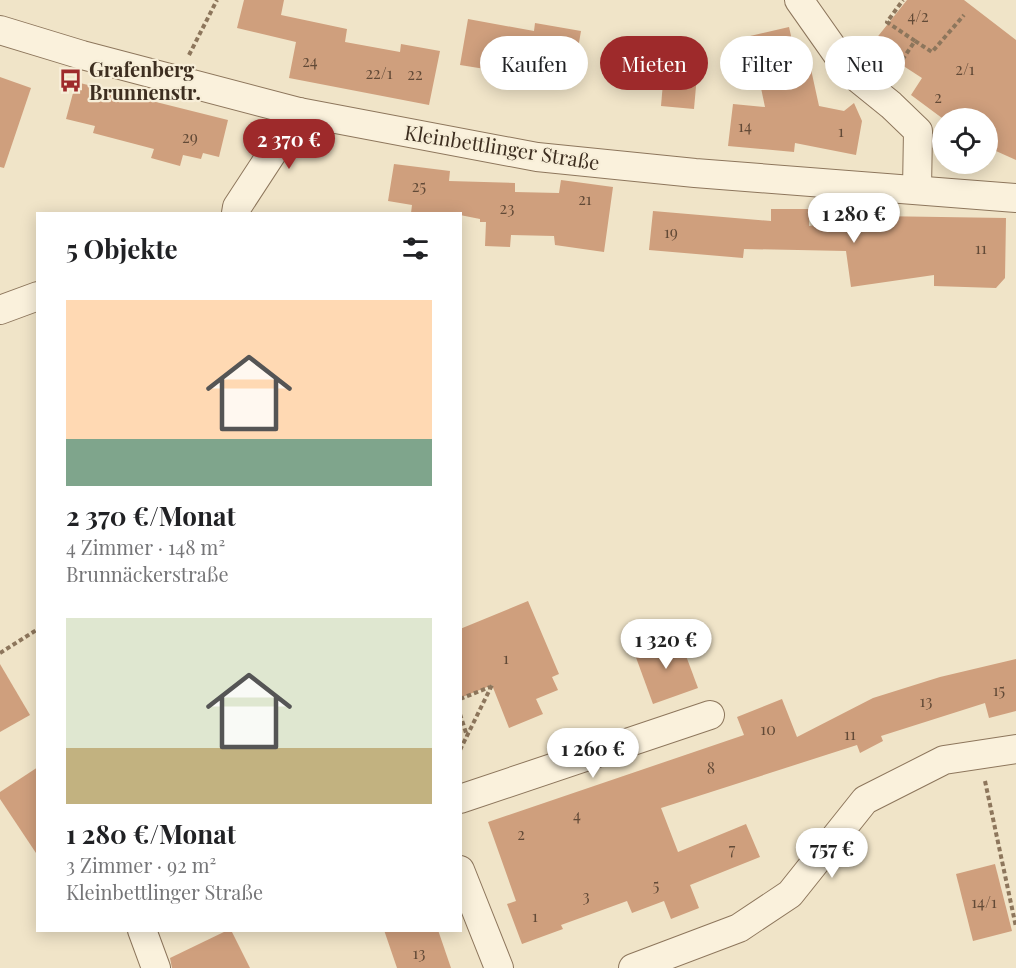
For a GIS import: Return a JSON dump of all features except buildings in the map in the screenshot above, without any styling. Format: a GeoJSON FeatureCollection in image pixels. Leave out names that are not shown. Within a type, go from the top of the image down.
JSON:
{"type":"FeatureCollection","features":[{"type":"Feature","properties":{"kind":"street"},"geometry":{"type":"LineString","coordinates":[[799,0],[849,71],[891,105],[918,131],[917,189]]}},
{"type":"Feature","properties":{"kind":"street","name":"Kleinbettlinger Straße"},"geometry":{"type":"LineString","coordinates":[[0,30],[33,41],[299,112],[537,157],[695,173],[1016,198]]}},
{"type":"Feature","properties":{"kind":"street"},"geometry":{"type":"LineString","coordinates":[[232,211],[299,112]]}},
{"type":"Feature","properties":{"kind":"street"},"geometry":{"type":"LineString","coordinates":[[0,310],[36,297]]}},
{"type":"Feature","properties":{"kind":"street"},"geometry":{"type":"LineString","coordinates":[[462,798],[710,715]]}},
{"type":"Feature","properties":{"kind":"street"},"geometry":{"type":"LineString","coordinates":[[633,968],[739,928],[790,894],[866,800],[944,760],[1016,749]]}},
{"type":"Feature","properties":{"kind":"street"},"geometry":{"type":"LineString","coordinates":[[462,875],[499,968]]}},
{"type":"Feature","properties":{"kind":"street"},"geometry":{"type":"LineString","coordinates":[[147,932],[156,968]]}},
{"type":"Feature","properties":{"kind":"path"},"geometry":{"type":"LineString","coordinates":[[176,80],[217,0]]}},
{"type":"Feature","properties":{"kind":"path"},"geometry":{"type":"LineString","coordinates":[[903,0],[887,22],[932,51],[964,15]]}},
{"type":"Feature","properties":{"kind":"path"},"geometry":{"type":"LineString","coordinates":[[878,95],[915,41]]}},
{"type":"Feature","properties":{"kind":"path"},"geometry":{"type":"LineString","coordinates":[[0,653],[36,630]]}},
{"type":"Feature","properties":{"kind":"path"},"geometry":{"type":"LineString","coordinates":[[462,698],[492,686],[462,746]]}},
{"type":"Feature","properties":{"kind":"path"},"geometry":{"type":"LineString","coordinates":[[462,721],[467,737]]}},
{"type":"Feature","properties":{"kind":"path"},"geometry":{"type":"LineString","coordinates":[[980,755],[1016,927]]}},
{"type":"Feature","properties":{"kind":"place","name":"Grafenberg Brunnenstr."},"geometry":{"type":"Point","coordinates":[71,81]}}]}
